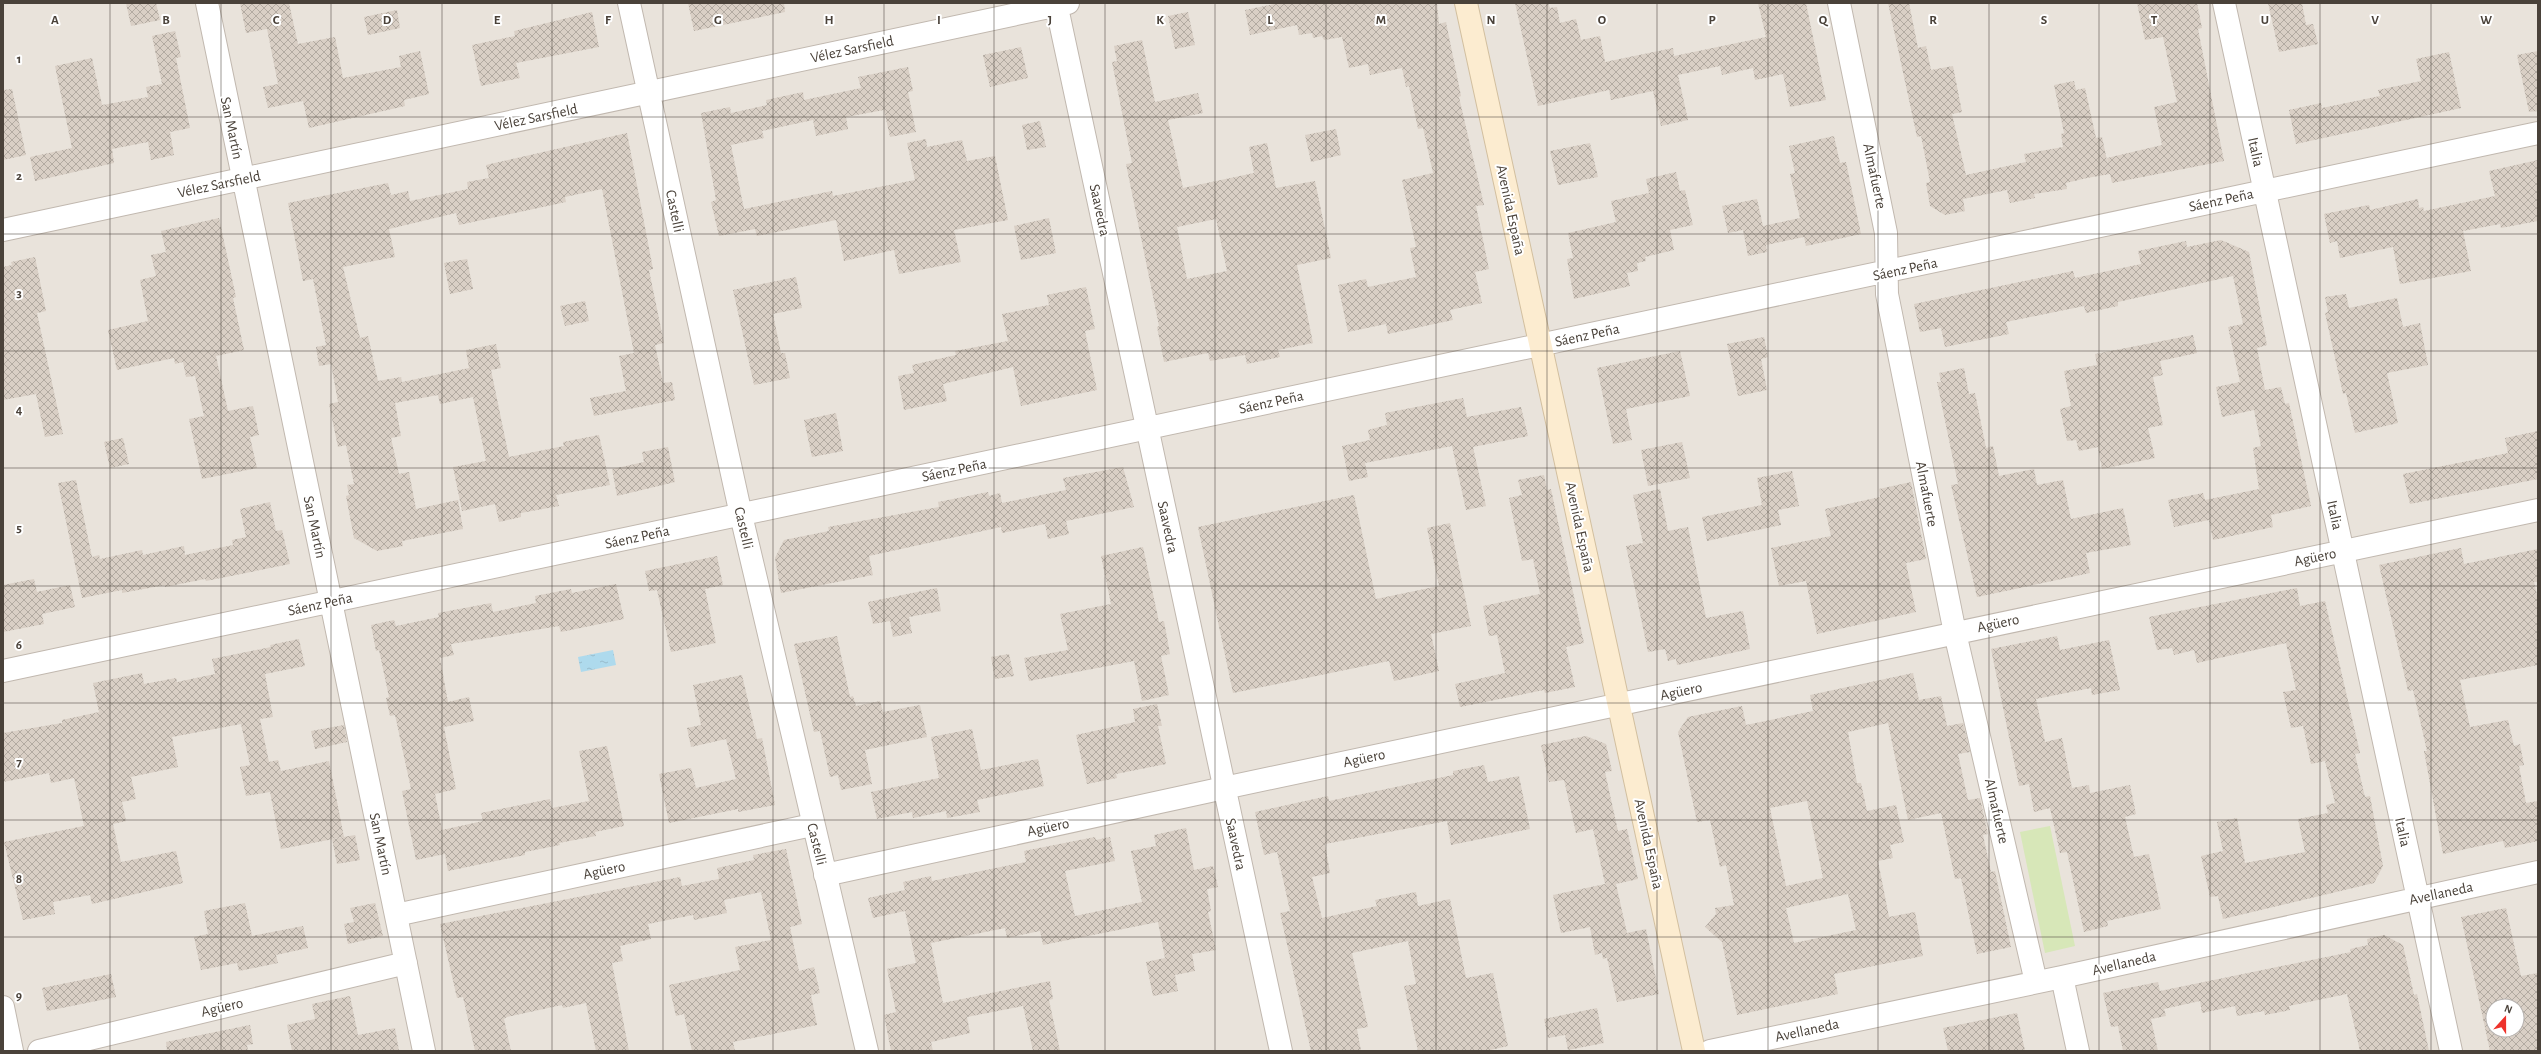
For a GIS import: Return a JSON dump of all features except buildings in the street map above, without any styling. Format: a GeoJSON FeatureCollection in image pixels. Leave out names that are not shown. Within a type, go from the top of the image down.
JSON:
{"type":"FeatureCollection","features":[{"type":"Feature","properties":{"kind":"main road","name":"Avenida España"},"geometry":{"type":"LineString","coordinates":[[1466,3],[1694,1051]]}},
{"type":"Feature","properties":{"kind":"street","name":"San Martín"},"geometry":{"type":"LineString","coordinates":[[207,3],[424,1051]]}},
{"type":"Feature","properties":{"kind":"street","name":"Castelli"},"geometry":{"type":"LineString","coordinates":[[630,3],[742,515],[812,824],[867,1051]]}},
{"type":"Feature","properties":{"kind":"street","name":"Almafuerte"},"geometry":{"type":"LineString","coordinates":[[1839,3],[1886,233],[1885,273],[1887,294],[1955,632],[2036,982]]}},
{"type":"Feature","properties":{"kind":"street","name":"Italia"},"geometry":{"type":"LineString","coordinates":[[2224,3],[2451,1051]]}},
{"type":"Feature","properties":{"kind":"street","name":"Vélez Sarsfield"},"geometry":{"type":"LineString","coordinates":[[3,230],[1060,4]]}},
{"type":"Feature","properties":{"kind":"street","name":"Saavedra"},"geometry":{"type":"LineString","coordinates":[[1060,4],[1147,428],[1280,1051]]}},
{"type":"Feature","properties":{"kind":"street","name":"Sáenz Peña"},"geometry":{"type":"LineString","coordinates":[[3,671],[1885,273],[2538,133]]}},
{"type":"Feature","properties":{"kind":"street","name":"Agüero"},"geometry":{"type":"LineString","coordinates":[[825,875],[1955,632],[2538,510]]}},
{"type":"Feature","properties":{"kind":"street","name":"Agüero"},"geometry":{"type":"LineString","coordinates":[[396,915],[812,824]]}},
{"type":"Feature","properties":{"kind":"street","name":"Avellaneda"},"geometry":{"type":"LineString","coordinates":[[1710,1051],[2062,977],[2538,872]]}},
{"type":"Feature","properties":{"kind":"street","name":"Agüero"},"geometry":{"type":"LineString","coordinates":[[39,1051],[406,963]]}},
{"type":"Feature","properties":{"kind":"street"},"geometry":{"type":"LineString","coordinates":[[2062,977],[2078,1051]]}},
{"type":"Feature","properties":{"kind":"street"},"geometry":{"type":"LineString","coordinates":[[3,1008],[12,1051]]}},
{"type":"Feature","properties":{"kind":"shaded area"},"geometry":{"type":"Polygon","coordinates":[[[3,3],[2538,3],[2538,1051],[3,1051],[3,3]]]}},
{"type":"Feature","properties":{"kind":"green space"},"geometry":{"type":"Polygon","coordinates":[[[2050,826],[2075,946],[2045,953],[2020,832],[2050,826]]]}},
{"type":"Feature","properties":{"kind":"water"},"geometry":{"type":"Polygon","coordinates":[[[613,650],[616,665],[581,672],[578,657],[613,650]]]}}]}
